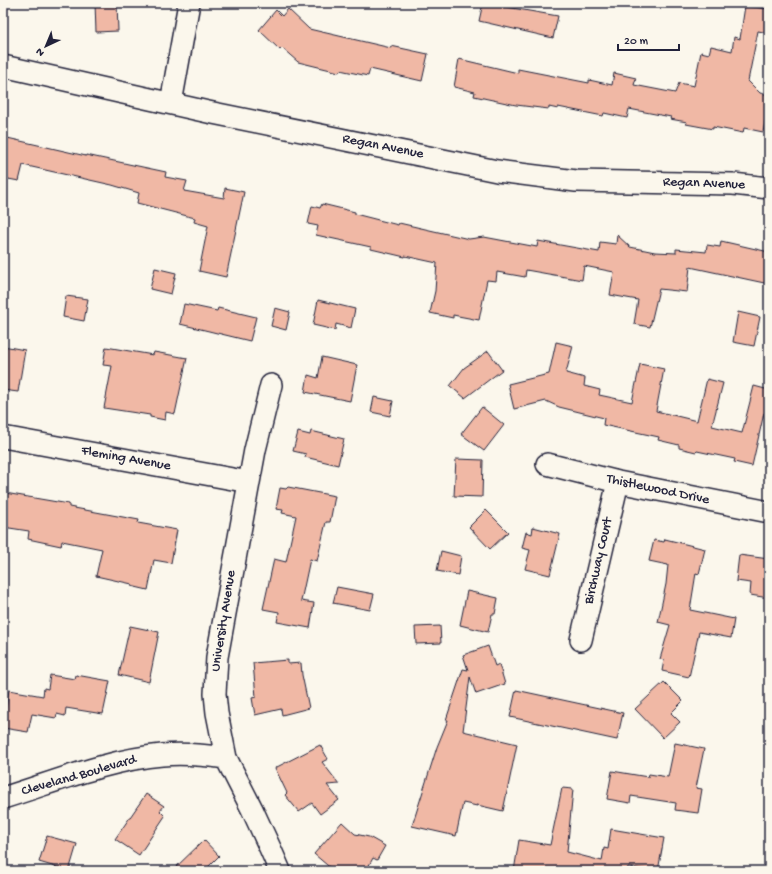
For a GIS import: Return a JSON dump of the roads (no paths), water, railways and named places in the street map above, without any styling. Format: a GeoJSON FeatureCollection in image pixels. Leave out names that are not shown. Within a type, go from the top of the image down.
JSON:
{"type":"FeatureCollection","features":[{"type":"Feature","properties":{"kind":"street"},"geometry":{"type":"LineString","coordinates":[[171,103],[189,3]]}},
{"type":"Feature","properties":{"kind":"street","name":"Regan Avenue"},"geometry":{"type":"LineString","coordinates":[[3,66],[171,103],[497,171],[576,181],[733,184],[769,188]]}},
{"type":"Feature","properties":{"kind":"street","name":"University Avenue"},"geometry":{"type":"LineString","coordinates":[[271,385],[255,450],[215,674],[217,713],[226,758],[255,815],[280,871]]}},
{"type":"Feature","properties":{"kind":"street","name":"Fleming Avenue"},"geometry":{"type":"LineString","coordinates":[[3,437],[249,482]]}},
{"type":"Feature","properties":{"kind":"street","name":"Thistlewood Drive"},"geometry":{"type":"LineString","coordinates":[[547,464],[618,482],[769,512]]}},
{"type":"Feature","properties":{"kind":"street","name":"Birchway Court"},"geometry":{"type":"LineString","coordinates":[[581,640],[618,482]]}},
{"type":"Feature","properties":{"kind":"street","name":"Cleveland Boulevard"},"geometry":{"type":"LineString","coordinates":[[3,798],[106,765],[132,759],[163,755],[204,755],[226,758]]}}]}
